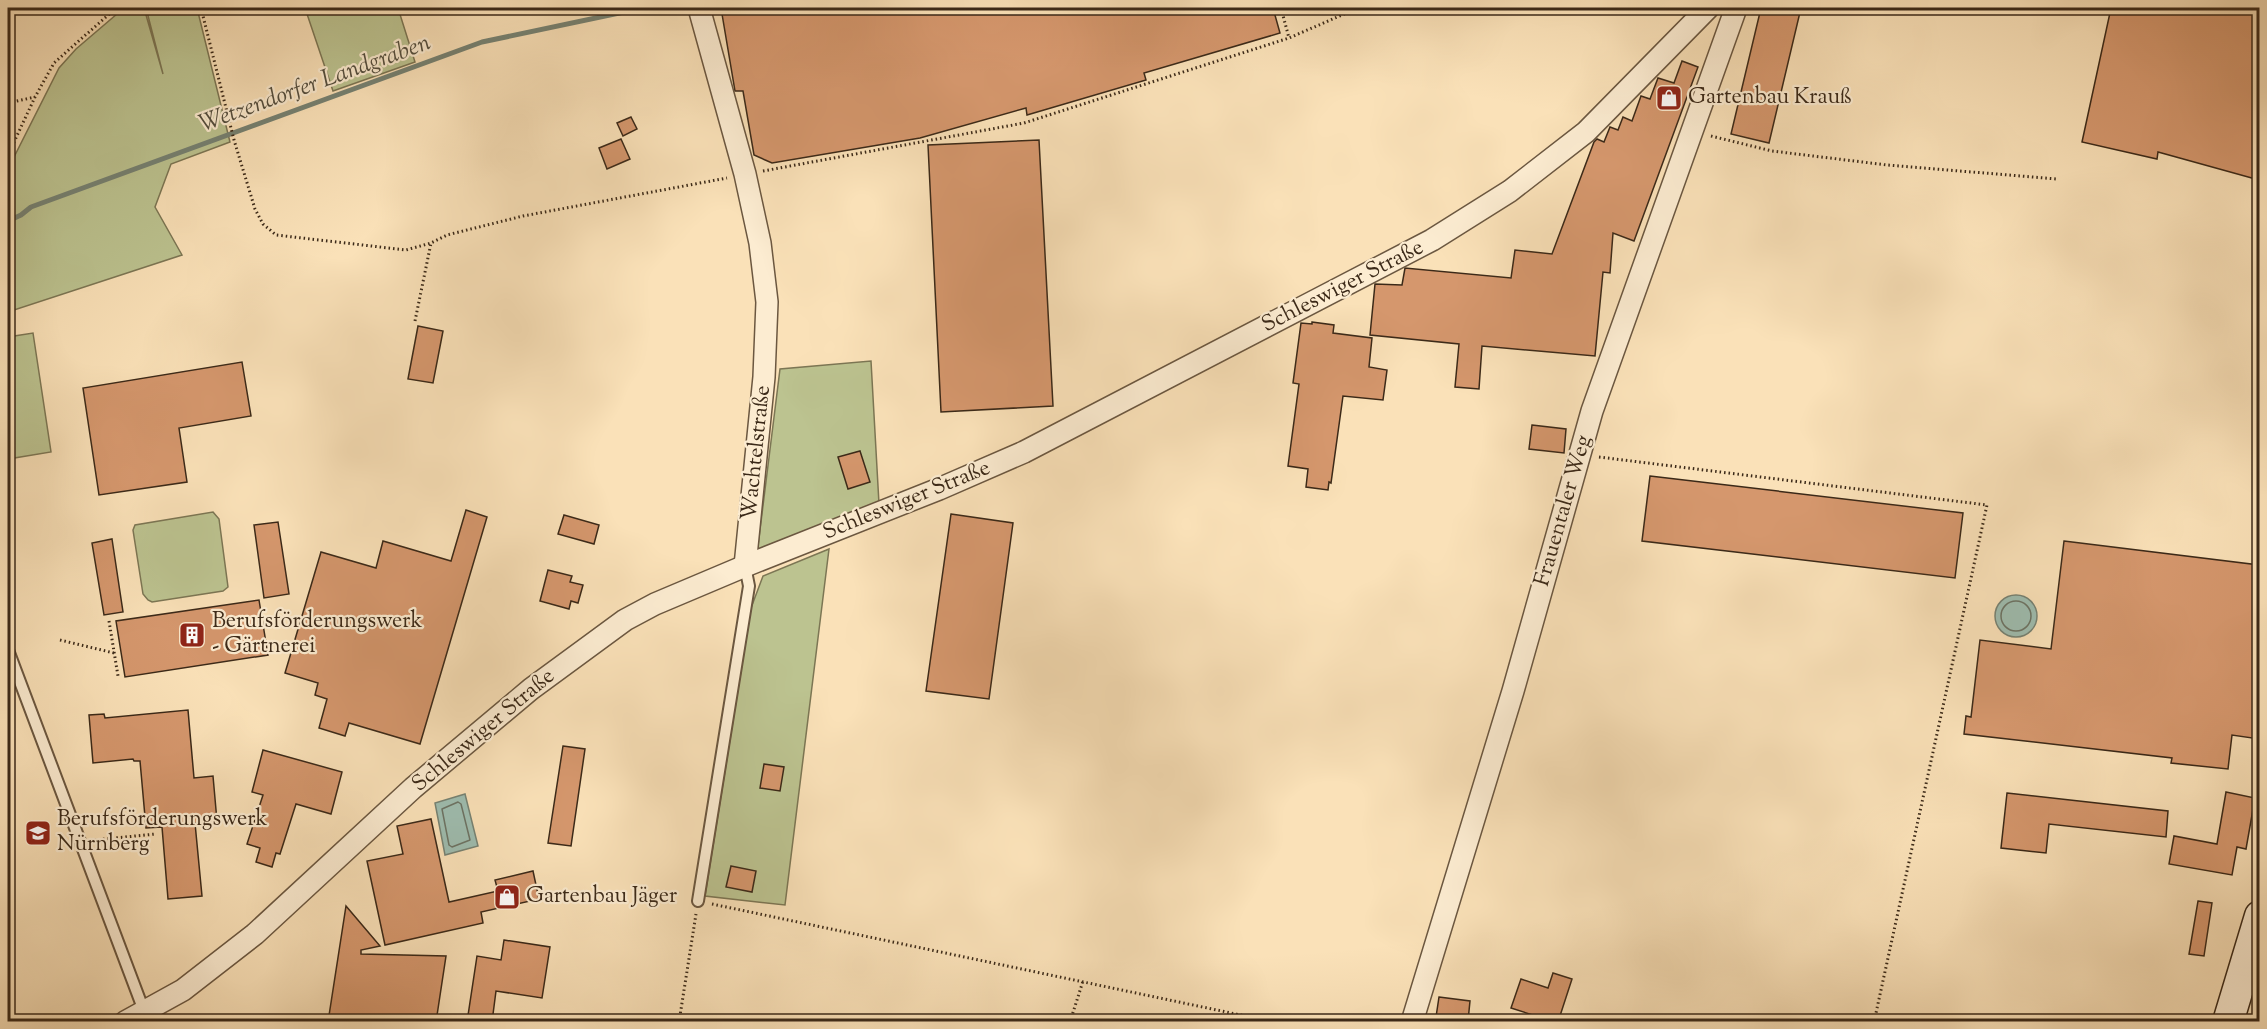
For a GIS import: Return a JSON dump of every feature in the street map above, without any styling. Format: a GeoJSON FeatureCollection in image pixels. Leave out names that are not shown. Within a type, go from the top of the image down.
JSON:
{"type":"FeatureCollection","features":[{"type":"Feature","properties":{"kind":"street","name":"Schleswiger Straße"},"geometry":{"type":"LineString","coordinates":[[125,1022],[183,990],[255,934],[413,788],[531,689],[625,620],[655,604],[745,566],[939,489],[1024,452],[1432,240],[1510,191],[1586,132],[1708,8]]}},
{"type":"Feature","properties":{"kind":"street","name":"Frauentaler Weg"},"geometry":{"type":"LineString","coordinates":[[1412,1022],[1513,691],[1592,411],[1736,8]]}},
{"type":"Feature","properties":{"kind":"street","name":"Wachtelstraße"},"geometry":{"type":"LineString","coordinates":[[700,10],[745,174],[759,243],[767,302],[767,340],[745,566]]}},
{"type":"Feature","properties":{"kind":"street"},"geometry":{"type":"LineString","coordinates":[[2228,1022],[2259,916]]}},
{"type":"Feature","properties":{"kind":"lane","name":"Wachtelstraße"},"geometry":{"type":"LineString","coordinates":[[698,901],[749,586],[745,566]]}},
{"type":"Feature","properties":{"kind":"lane"},"geometry":{"type":"LineString","coordinates":[[8,650],[144,1011]]}},
{"type":"Feature","properties":{"kind":"path"},"geometry":{"type":"LineString","coordinates":[[8,155],[54,63],[116,8]]}},
{"type":"Feature","properties":{"kind":"path"},"geometry":{"type":"LineString","coordinates":[[201,8],[234,140],[255,208],[263,224],[276,235],[406,250],[431,243],[447,235],[523,216],[1024,123],[1289,38],[1358,8]]}},
{"type":"Feature","properties":{"kind":"path"},"geometry":{"type":"LineString","coordinates":[[1281,8],[1289,38]]}},
{"type":"Feature","properties":{"kind":"path"},"geometry":{"type":"LineString","coordinates":[[8,103],[35,97]]}},
{"type":"Feature","properties":{"kind":"path"},"geometry":{"type":"LineString","coordinates":[[1692,132],[1772,151],[1887,165],[2057,179]]}},
{"type":"Feature","properties":{"kind":"path"},"geometry":{"type":"LineString","coordinates":[[415,321],[431,243]]}},
{"type":"Feature","properties":{"kind":"path"},"geometry":{"type":"LineString","coordinates":[[1580,454],[1987,505],[1874,1022]]}},
{"type":"Feature","properties":{"kind":"path"},"geometry":{"type":"LineString","coordinates":[[109,621],[118,676]]}},
{"type":"Feature","properties":{"kind":"path"},"geometry":{"type":"LineString","coordinates":[[60,640],[114,653]]}},
{"type":"Feature","properties":{"kind":"path"},"geometry":{"type":"LineString","coordinates":[[80,842],[156,834]]}},
{"type":"Feature","properties":{"kind":"path"},"geometry":{"type":"LineString","coordinates":[[680,1022],[698,901],[1274,1022]]}},
{"type":"Feature","properties":{"kind":"path"},"geometry":{"type":"LineString","coordinates":[[1070,1022],[1083,981]]}},
{"type":"Feature","properties":{"kind":"green space"},"geometry":{"type":"Polygon","coordinates":[[[124,8],[144,8],[163,74],[146,8],[197,8],[230,142],[171,164],[155,207],[182,255],[8,312],[8,169],[59,68],[76,49],[124,8]]]}},
{"type":"Feature","properties":{"kind":"green space"},"geometry":{"type":"Polygon","coordinates":[[[305,8],[398,8],[415,62],[333,91],[305,8]]]}},
{"type":"Feature","properties":{"kind":"green space"},"geometry":{"type":"Polygon","coordinates":[[[33,333],[51,452],[8,459],[8,337],[33,333]]]}},
{"type":"Feature","properties":{"kind":"green space"},"geometry":{"type":"Polygon","coordinates":[[[871,361],[879,504],[757,554],[780,369],[871,361]]]}},
{"type":"Feature","properties":{"kind":"green space"},"geometry":{"type":"Polygon","coordinates":[[[213,512],[219,519],[228,587],[223,591],[152,602],[148,600],[143,594],[133,530],[135,525],[213,512]]]}},
{"type":"Feature","properties":{"kind":"green space"},"geometry":{"type":"Polygon","coordinates":[[[829,549],[785,905],[705,896],[751,608],[763,576],[829,549]]]}},
{"type":"Feature","properties":{"kind":"water"},"geometry":{"type":"Polygon","coordinates":[[[2016,595],[2024,596],[2031,601],[2036,608],[2036,624],[2031,631],[2024,636],[2016,637],[2008,636],[2001,631],[1996,624],[1995,616],[1996,608],[2001,601],[2008,596],[2016,595]]]}},
{"type":"Feature","properties":{"kind":"water"},"geometry":{"type":"Polygon","coordinates":[[[465,794],[478,846],[445,855],[435,803],[465,794]]]}},
{"type":"Feature","properties":{"kind":"building"},"geometry":{"type":"Polygon","coordinates":[[[721,8],[1273,8],[1280,33],[1144,73],[1146,80],[1027,115],[1026,108],[920,138],[772,163],[754,155],[743,91],[735,91],[721,8]]]}},
{"type":"Feature","properties":{"kind":"building"},"geometry":{"type":"Polygon","coordinates":[[[1761,8],[1801,8],[1769,143],[1731,134],[1761,8]]]}},
{"type":"Feature","properties":{"kind":"building"},"geometry":{"type":"Polygon","coordinates":[[[2111,8],[2259,8],[2259,180],[2158,152],[2157,159],[2082,142],[2111,8]]]}},
{"type":"Feature","properties":{"kind":"building"},"geometry":{"type":"Polygon","coordinates":[[[1682,61],[1698,67],[1634,241],[1613,233],[1610,273],[1603,272],[1595,356],[1482,346],[1479,389],[1455,387],[1459,344],[1370,335],[1375,284],[1402,285],[1405,268],[1511,278],[1515,250],[1552,254],[1594,142],[1597,139],[1604,142],[1610,127],[1618,130],[1623,117],[1632,121],[1641,96],[1650,99],[1658,78],[1674,83],[1682,61]]]}},
{"type":"Feature","properties":{"kind":"building"},"geometry":{"type":"Polygon","coordinates":[[[631,117],[637,129],[623,136],[617,123],[631,117]]]}},
{"type":"Feature","properties":{"kind":"building"},"geometry":{"type":"Polygon","coordinates":[[[621,139],[630,159],[607,169],[599,148],[621,139]]]}},
{"type":"Feature","properties":{"kind":"building"},"geometry":{"type":"Polygon","coordinates":[[[1039,140],[1053,406],[941,412],[928,145],[1039,140]]]}},
{"type":"Feature","properties":{"kind":"building"},"geometry":{"type":"Polygon","coordinates":[[[1312,322],[1334,325],[1333,333],[1372,338],[1369,367],[1387,370],[1383,400],[1343,396],[1331,483],[1329,482],[1328,490],[1306,487],[1308,469],[1288,466],[1299,384],[1293,383],[1301,323],[1312,324],[1312,322]]]}},
{"type":"Feature","properties":{"kind":"building"},"geometry":{"type":"Polygon","coordinates":[[[418,326],[443,331],[433,383],[408,379],[418,326]]]}},
{"type":"Feature","properties":{"kind":"building"},"geometry":{"type":"Polygon","coordinates":[[[242,362],[251,416],[179,428],[187,482],[99,495],[83,388],[242,362]]]}},
{"type":"Feature","properties":{"kind":"building"},"geometry":{"type":"Polygon","coordinates":[[[1532,425],[1566,429],[1564,453],[1529,449],[1532,425]]]}},
{"type":"Feature","properties":{"kind":"building"},"geometry":{"type":"Polygon","coordinates":[[[860,451],[870,482],[848,489],[838,457],[860,451]]]}},
{"type":"Feature","properties":{"kind":"building"},"geometry":{"type":"Polygon","coordinates":[[[1650,476],[1963,513],[1955,578],[1642,541],[1650,476]]]}},
{"type":"Feature","properties":{"kind":"building"},"geometry":{"type":"Polygon","coordinates":[[[466,510],[487,517],[420,744],[349,723],[345,736],[319,728],[327,699],[315,695],[318,683],[285,673],[321,552],[376,568],[383,541],[451,561],[466,510]]]}},
{"type":"Feature","properties":{"kind":"building"},"geometry":{"type":"Polygon","coordinates":[[[951,514],[1013,523],[989,699],[926,691],[951,514]]]}},
{"type":"Feature","properties":{"kind":"building"},"geometry":{"type":"Polygon","coordinates":[[[564,515],[599,525],[594,544],[558,534],[564,515]]]}},
{"type":"Feature","properties":{"kind":"building"},"geometry":{"type":"Polygon","coordinates":[[[278,522],[289,594],[264,598],[254,525],[278,522]]]}},
{"type":"Feature","properties":{"kind":"building"},"geometry":{"type":"Polygon","coordinates":[[[112,539],[123,612],[104,615],[92,543],[112,539]]]}},
{"type":"Feature","properties":{"kind":"building"},"geometry":{"type":"Polygon","coordinates":[[[2064,541],[2259,565],[2259,739],[2232,735],[2228,769],[2171,763],[2172,758],[1964,734],[1966,716],[1971,717],[1980,640],[2051,649],[2064,541]]]}},
{"type":"Feature","properties":{"kind":"building"},"geometry":{"type":"Polygon","coordinates":[[[548,570],[572,576],[570,582],[583,585],[578,603],[571,601],[569,609],[540,601],[548,570]]]}},
{"type":"Feature","properties":{"kind":"building","name":"Berufsförderungswerk - Gärtnerei"},"geometry":{"type":"Polygon","coordinates":[[[259,600],[268,655],[125,677],[116,621],[259,600]]]}},
{"type":"Feature","properties":{"kind":"building"},"geometry":{"type":"Polygon","coordinates":[[[188,710],[194,778],[213,776],[217,821],[195,823],[202,896],[168,899],[162,827],[146,828],[140,761],[133,759],[93,763],[89,715],[104,714],[105,718],[188,710]]]}},
{"type":"Feature","properties":{"kind":"building"},"geometry":{"type":"Polygon","coordinates":[[[563,746],[585,749],[571,846],[548,843],[563,746]]]}},
{"type":"Feature","properties":{"kind":"building"},"geometry":{"type":"Polygon","coordinates":[[[263,750],[342,772],[331,814],[296,804],[280,854],[276,853],[272,867],[256,862],[260,848],[247,844],[263,795],[252,792],[263,750]]]}},
{"type":"Feature","properties":{"kind":"building"},"geometry":{"type":"Polygon","coordinates":[[[764,764],[784,767],[780,791],[760,788],[764,764]]]}},
{"type":"Feature","properties":{"kind":"building"},"geometry":{"type":"Polygon","coordinates":[[[2226,792],[2255,798],[2246,849],[2237,847],[2232,875],[2169,864],[2174,836],[2217,844],[2226,792]]]}},
{"type":"Feature","properties":{"kind":"building"},"geometry":{"type":"Polygon","coordinates":[[[2007,793],[2168,811],[2166,837],[2049,824],[2046,853],[2001,848],[2007,793]]]}},
{"type":"Feature","properties":{"kind":"building"},"geometry":{"type":"Polygon","coordinates":[[[431,819],[449,902],[498,891],[495,880],[533,871],[539,899],[481,912],[483,923],[385,945],[367,861],[403,854],[397,826],[431,819]]]}},
{"type":"Feature","properties":{"kind":"building"},"geometry":{"type":"Polygon","coordinates":[[[731,866],[756,871],[752,892],[726,887],[731,866]]]}},
{"type":"Feature","properties":{"kind":"building"},"geometry":{"type":"Polygon","coordinates":[[[2198,901],[2212,903],[2204,956],[2189,954],[2198,901]]]}},
{"type":"Feature","properties":{"kind":"building"},"geometry":{"type":"Polygon","coordinates":[[[346,906],[380,946],[361,950],[361,954],[446,956],[436,1022],[328,1022],[346,906]]]}},
{"type":"Feature","properties":{"kind":"building"},"geometry":{"type":"Polygon","coordinates":[[[504,940],[550,947],[542,998],[496,991],[492,1022],[467,1022],[477,956],[501,960],[504,940]]]}},
{"type":"Feature","properties":{"kind":"building"},"geometry":{"type":"Polygon","coordinates":[[[1553,973],[1572,979],[1558,1022],[1538,1022],[1539,1017],[1511,1008],[1521,979],[1548,988],[1553,973]]]}},
{"type":"Feature","properties":{"kind":"building"},"geometry":{"type":"Polygon","coordinates":[[[1439,997],[1470,1001],[1468,1021],[1436,1017],[1439,997]]]}},
{"type":"Feature","properties":{"kind":"waterway","name":"Wetzendorfer Landgraben"},"geometry":{"type":"LineString","coordinates":[[8,221],[31,207],[482,42],[643,8]]}},
{"type":"Feature","properties":{"kind":"place","name":"Gartenbau Krauß"},"geometry":{"type":"Point","coordinates":[1669,98]}},
{"type":"Feature","properties":{"kind":"place","name":"Berufsförderungswerk - Gärtnerei"},"geometry":{"type":"Point","coordinates":[192,635]}},
{"type":"Feature","properties":{"kind":"place","name":"Berufsförderungswerk Nürnberg"},"geometry":{"type":"Point","coordinates":[38,833]}},
{"type":"Feature","properties":{"kind":"place","name":"Gartenbau Jäger"},"geometry":{"type":"Point","coordinates":[507,897]}}]}
